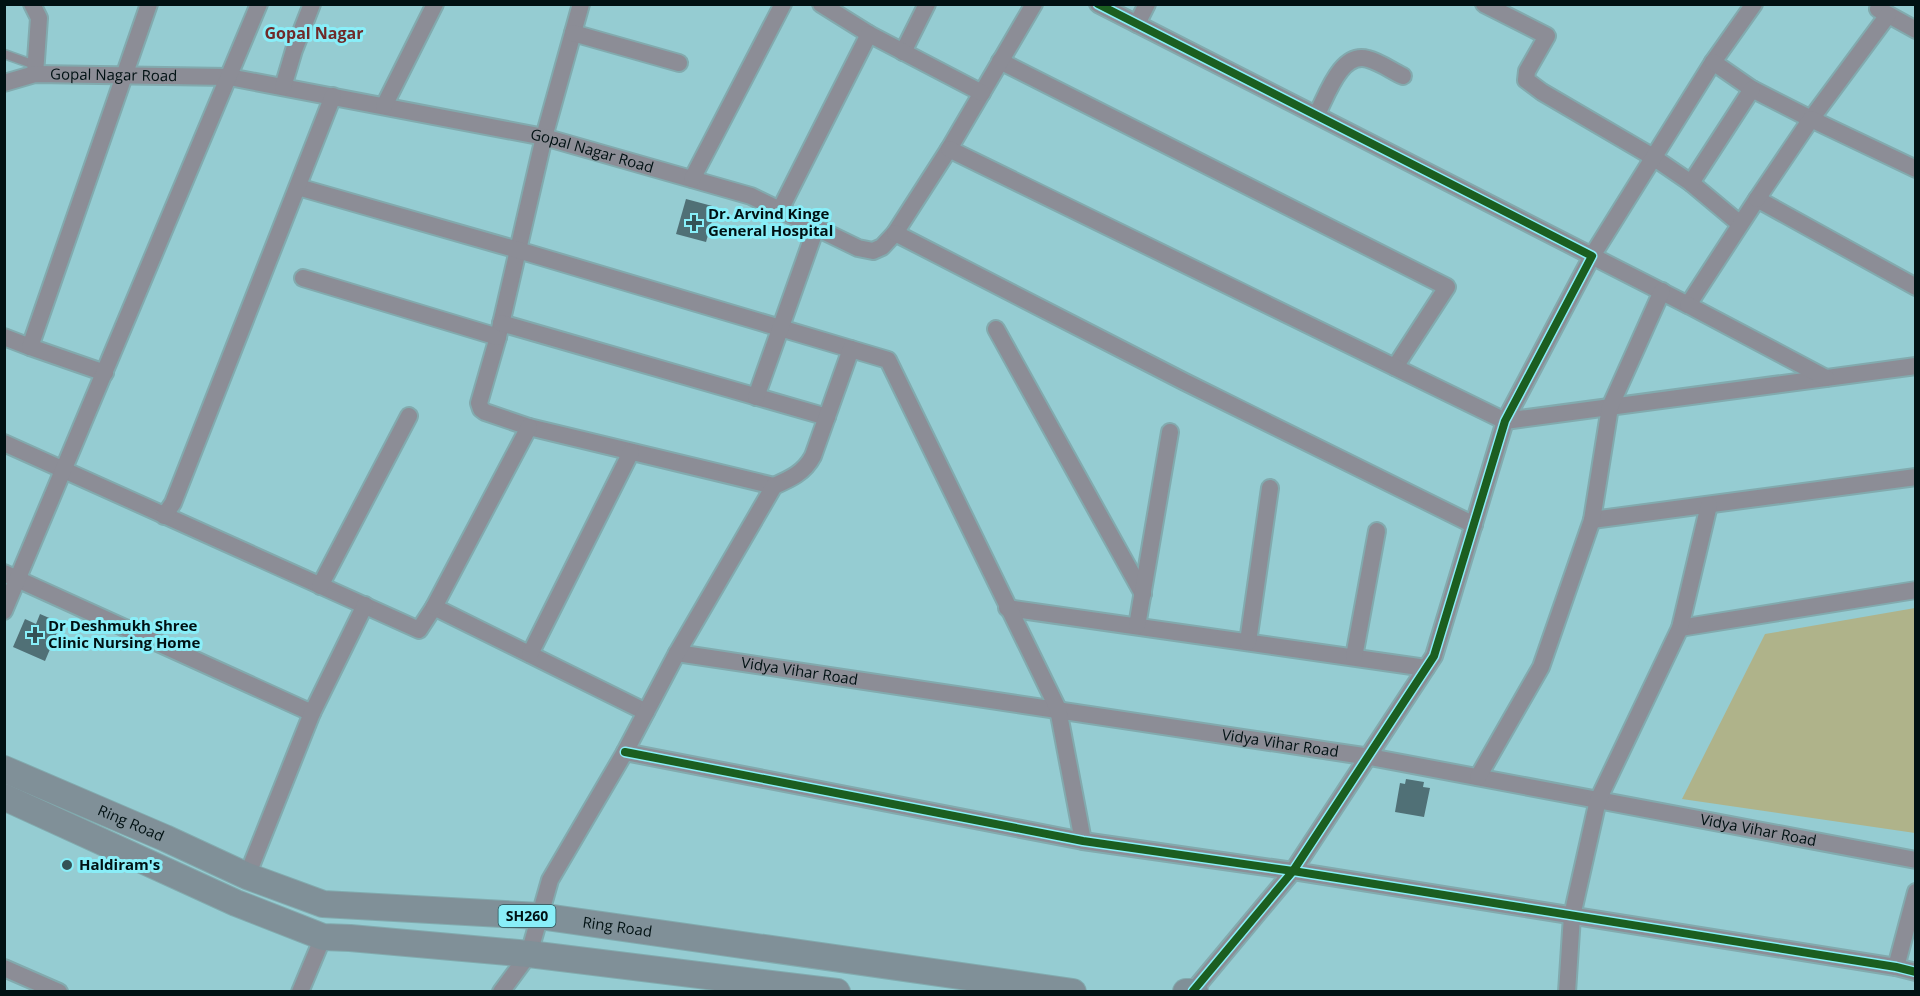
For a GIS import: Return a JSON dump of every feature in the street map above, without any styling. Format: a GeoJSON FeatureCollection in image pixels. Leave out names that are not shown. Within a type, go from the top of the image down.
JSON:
{"type":"FeatureCollection","features":[{"type":"Feature","properties":{"kind":"main road","name":"Ring Road"},"geometry":{"type":"LineString","coordinates":[[4,769],[247,876],[323,904],[539,916],[1073,992]]}},
{"type":"Feature","properties":{"kind":"main road","name":"Ring Road"},"geometry":{"type":"LineString","coordinates":[[4,797],[236,903],[322,937],[529,954],[837,992]]}},
{"type":"Feature","properties":{"kind":"main road"},"geometry":{"type":"LineString","coordinates":[[1186,992],[1194,991]]}},
{"type":"Feature","properties":{"kind":"street"},"geometry":{"type":"LineString","coordinates":[[32,4],[39,18],[35,69]]}},
{"type":"Feature","properties":{"kind":"street"},"geometry":{"type":"LineString","coordinates":[[30,347],[149,4]]}},
{"type":"Feature","properties":{"kind":"street"},"geometry":{"type":"LineString","coordinates":[[4,611],[12,576],[64,471],[259,4]]}},
{"type":"Feature","properties":{"kind":"street"},"geometry":{"type":"LineString","coordinates":[[283,87],[294,50],[312,4]]}},
{"type":"Feature","properties":{"kind":"street"},"geometry":{"type":"LineString","coordinates":[[384,106],[435,4]]}},
{"type":"Feature","properties":{"kind":"street"},"geometry":{"type":"LineString","coordinates":[[581,4],[544,137],[499,330],[479,403],[481,409],[529,427],[774,486]]}},
{"type":"Feature","properties":{"kind":"street"},"geometry":{"type":"LineString","coordinates":[[692,179],[783,4]]}},
{"type":"Feature","properties":{"kind":"street"},"geometry":{"type":"LineString","coordinates":[[821,4],[869,34],[982,93]]}},
{"type":"Feature","properties":{"kind":"street"},"geometry":{"type":"LineString","coordinates":[[903,52],[927,4]]}},
{"type":"Feature","properties":{"kind":"street","name":"Gopal Nagar Road"},"geometry":{"type":"LineString","coordinates":[[4,83],[35,69],[228,77],[333,96],[544,137],[692,179],[751,196],[858,248],[873,251],[882,247],[895,234],[949,149],[1034,4]]}},
{"type":"Feature","properties":{"kind":"street"},"geometry":{"type":"LineString","coordinates":[[1098,4],[1688,304],[1826,378]]}},
{"type":"Feature","properties":{"kind":"street"},"geometry":{"type":"LineString","coordinates":[[1137,24],[1147,4]]}},
{"type":"Feature","properties":{"kind":"street"},"geometry":{"type":"LineString","coordinates":[[1484,4],[1547,36],[1527,71],[1526,80],[1542,92],[1653,157],[1691,183],[1740,224]]}},
{"type":"Feature","properties":{"kind":"street"},"geometry":{"type":"LineString","coordinates":[[1194,991],[1293,872],[1434,656],[1505,421],[1592,256],[1713,62],[1754,4]]}},
{"type":"Feature","properties":{"kind":"street"},"geometry":{"type":"LineString","coordinates":[[1688,304],[1883,12],[1916,30]]}},
{"type":"Feature","properties":{"kind":"street"},"geometry":{"type":"LineString","coordinates":[[573,33],[680,63]]}},
{"type":"Feature","properties":{"kind":"street"},"geometry":{"type":"LineString","coordinates":[[780,210],[869,34]]}},
{"type":"Feature","properties":{"kind":"street"},"geometry":{"type":"LineString","coordinates":[[1317,114],[1341,67],[1354,59],[1367,58],[1403,76]]}},
{"type":"Feature","properties":{"kind":"street"},"geometry":{"type":"LineString","coordinates":[[1000,61],[1447,287],[1395,367]]}},
{"type":"Feature","properties":{"kind":"street"},"geometry":{"type":"LineString","coordinates":[[1713,62],[1752,89],[1916,169]]}},
{"type":"Feature","properties":{"kind":"street"},"geometry":{"type":"LineString","coordinates":[[1691,183],[1752,89]]}},
{"type":"Feature","properties":{"kind":"street"},"geometry":{"type":"LineString","coordinates":[[164,516],[172,503],[333,96]]}},
{"type":"Feature","properties":{"kind":"street"},"geometry":{"type":"LineString","coordinates":[[949,149],[1505,421],[1916,366]]}},
{"type":"Feature","properties":{"kind":"street"},"geometry":{"type":"LineString","coordinates":[[298,187],[888,360],[1058,709],[1083,841]]}},
{"type":"Feature","properties":{"kind":"street"},"geometry":{"type":"LineString","coordinates":[[1757,199],[1916,287]]}},
{"type":"Feature","properties":{"kind":"street"},"geometry":{"type":"LineString","coordinates":[[756,397],[816,228]]}},
{"type":"Feature","properties":{"kind":"street"},"geometry":{"type":"LineString","coordinates":[[895,234],[1473,525]]}},
{"type":"Feature","properties":{"kind":"street"},"geometry":{"type":"LineString","coordinates":[[303,278],[827,417]]}},
{"type":"Feature","properties":{"kind":"street"},"geometry":{"type":"LineString","coordinates":[[1478,777],[1541,667],[1592,520],[1610,407],[1662,291]]}},
{"type":"Feature","properties":{"kind":"street"},"geometry":{"type":"LineString","coordinates":[[996,329],[1143,594]]}},
{"type":"Feature","properties":{"kind":"street"},"geometry":{"type":"LineString","coordinates":[[4,337],[105,373]]}},
{"type":"Feature","properties":{"kind":"street"},"geometry":{"type":"LineString","coordinates":[[501,992],[529,954],[550,880],[625,753],[677,653],[774,486],[796,476],[807,466],[852,349]]}},
{"type":"Feature","properties":{"kind":"street"},"geometry":{"type":"LineString","coordinates":[[320,586],[408,416]]}},
{"type":"Feature","properties":{"kind":"street"},"geometry":{"type":"LineString","coordinates":[[4,443],[419,630],[434,607],[529,427]]}},
{"type":"Feature","properties":{"kind":"street"},"geometry":{"type":"LineString","coordinates":[[1137,626],[1170,432]]}},
{"type":"Feature","properties":{"kind":"street"},"geometry":{"type":"LineString","coordinates":[[530,654],[631,452]]}},
{"type":"Feature","properties":{"kind":"street"},"geometry":{"type":"LineString","coordinates":[[1592,520],[1916,477]]}},
{"type":"Feature","properties":{"kind":"street"},"geometry":{"type":"LineString","coordinates":[[1248,642],[1270,488]]}},
{"type":"Feature","properties":{"kind":"street"},"geometry":{"type":"LineString","coordinates":[[1567,992],[1572,916],[1598,800],[1680,628],[1709,504]]}},
{"type":"Feature","properties":{"kind":"street"},"geometry":{"type":"LineString","coordinates":[[1354,657],[1377,531]]}},
{"type":"Feature","properties":{"kind":"street"},"geometry":{"type":"LineString","coordinates":[[12,576],[312,713]]}},
{"type":"Feature","properties":{"kind":"street"},"geometry":{"type":"LineString","coordinates":[[1680,628],[1916,590]]}},
{"type":"Feature","properties":{"kind":"street"},"geometry":{"type":"LineString","coordinates":[[247,876],[312,713],[365,605]]}},
{"type":"Feature","properties":{"kind":"street"},"geometry":{"type":"LineString","coordinates":[[434,607],[646,712]]}},
{"type":"Feature","properties":{"kind":"street"},"geometry":{"type":"LineString","coordinates":[[1007,608],[1426,668]]}},
{"type":"Feature","properties":{"kind":"street","name":"Vidya Vihar Road"},"geometry":{"type":"LineString","coordinates":[[677,653],[1370,756],[1916,860]]}},
{"type":"Feature","properties":{"kind":"street"},"geometry":{"type":"LineString","coordinates":[[625,753],[1083,841],[1293,872],[1916,972]]}},
{"type":"Feature","properties":{"kind":"street"},"geometry":{"type":"LineString","coordinates":[[1896,967],[1916,892]]}},
{"type":"Feature","properties":{"kind":"street"},"geometry":{"type":"LineString","coordinates":[[300,992],[322,937]]}},
{"type":"Feature","properties":{"kind":"street"},"geometry":{"type":"LineString","coordinates":[[4,968],[59,992]]}},
{"type":"Feature","properties":{"kind":"lane"},"geometry":{"type":"LineString","coordinates":[[4,54],[35,69]]}},
{"type":"Feature","properties":{"kind":"green space"},"geometry":{"type":"Polygon","coordinates":[[[1915,608],[1915,833],[1682,799],[1765,634],[1915,608]]]}},
{"type":"Feature","properties":{"kind":"building"},"geometry":{"type":"Polygon","coordinates":[[[686,199],[716,207],[706,242],[676,234],[686,199]]]}},
{"type":"Feature","properties":{"kind":"building"},"geometry":{"type":"Polygon","coordinates":[[[40,614],[61,623],[45,661],[13,647],[25,619],[36,624],[40,614]]]}},
{"type":"Feature","properties":{"kind":"building"},"geometry":{"type":"Polygon","coordinates":[[[1406,779],[1424,782],[1423,787],[1430,788],[1424,817],[1395,812],[1400,783],[1405,784],[1406,779]]]}},
{"type":"Feature","properties":{"kind":"cycle path"},"geometry":{"type":"LineString","coordinates":[[1098,4],[1592,256],[1505,421],[1434,656],[1293,871],[1193,991]]}},
{"type":"Feature","properties":{"kind":"cycle path"},"geometry":{"type":"LineString","coordinates":[[625,752],[1083,841],[1293,871],[1916,972]]}},
{"type":"Feature","properties":{"kind":"place","name":"Dr. Arvind Kinge General Hospital"},"geometry":{"type":"Point","coordinates":[694,223]}},
{"type":"Feature","properties":{"kind":"place","name":"Dr Deshmukh Shree Clinic Nursing Home"},"geometry":{"type":"Point","coordinates":[35,635]}},
{"type":"Feature","properties":{"kind":"place","name":"Haldiram's"},"geometry":{"type":"Point","coordinates":[67,865]}},
{"type":"Feature","properties":{"kind":"district","name":"Gopal Nagar"},"geometry":{"type":"Point","coordinates":[314,33]}}]}
